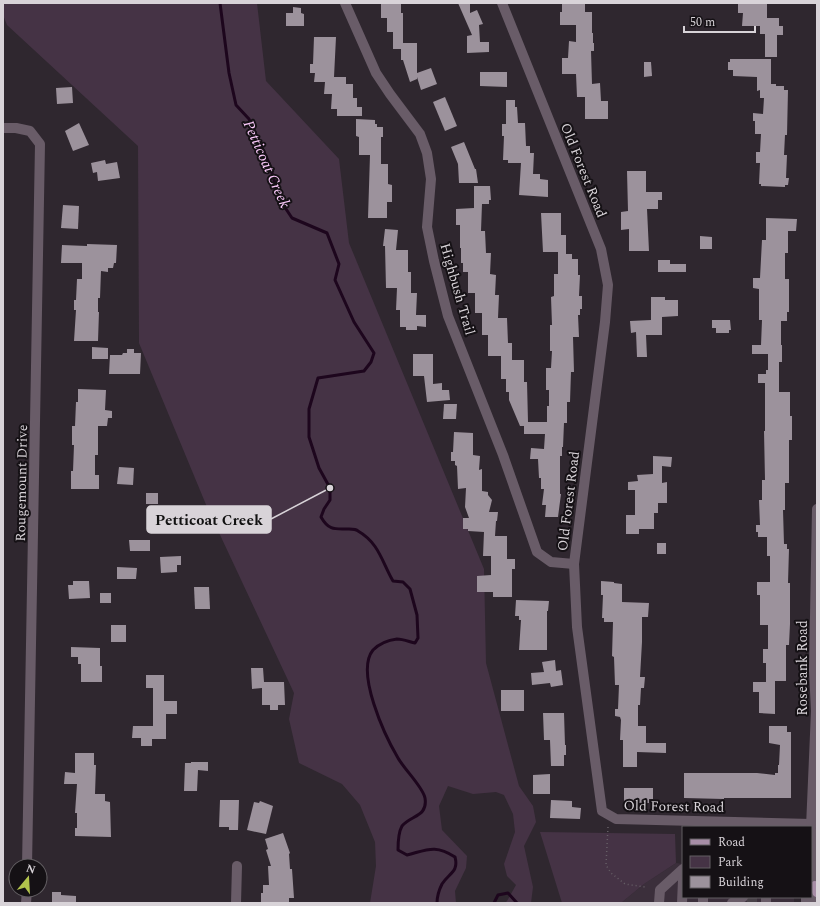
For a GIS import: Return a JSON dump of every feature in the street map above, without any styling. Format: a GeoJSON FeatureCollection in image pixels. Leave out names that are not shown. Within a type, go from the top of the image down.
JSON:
{"type":"FeatureCollection","features":[{"type":"Feature","properties":{"kind":"street","name":"Highbush Trail"},"geometry":{"type":"LineString","coordinates":[[345,3],[376,73],[420,134],[427,152],[431,179],[427,226],[448,316],[503,455],[537,552],[551,562],[574,564]]}},
{"type":"Feature","properties":{"kind":"street","name":"Old Forest Road"},"geometry":{"type":"LineString","coordinates":[[502,3],[601,249],[608,285],[574,564],[577,627],[602,811],[616,819],[689,824],[770,826]]}},
{"type":"Feature","properties":{"kind":"street","name":"Rougemount Drive"},"geometry":{"type":"LineString","coordinates":[[3,128],[16,128],[30,132],[40,144],[27,858]]}},
{"type":"Feature","properties":{"kind":"street","name":"Rosebank Road"},"geometry":{"type":"LineString","coordinates":[[811,826],[816,710],[814,670],[817,509]]}},
{"type":"Feature","properties":{"kind":"street"},"geometry":{"type":"LineString","coordinates":[[236,903],[237,866]]}},
{"type":"Feature","properties":{"kind":"street"},"geometry":{"type":"LineString","coordinates":[[660,903],[660,890],[682,870]]}},
{"type":"Feature","properties":{"kind":"street","name":"Rosebank Road"},"geometry":{"type":"LineString","coordinates":[[812,871],[815,877],[815,903]]}},
{"type":"Feature","properties":{"kind":"path"},"geometry":{"type":"LineString","coordinates":[[602,811],[608,822],[606,865],[611,873],[625,884],[646,888]]}},
{"type":"Feature","properties":{"kind":"shaded area"},"geometry":{"type":"Polygon","coordinates":[[[676,863],[682,864],[682,898],[794,898],[794,903],[621,903],[644,884],[676,863]]]}},
{"type":"Feature","properties":{"kind":"green space"},"geometry":{"type":"Polygon","coordinates":[[[3,3],[257,3],[266,81],[339,159],[349,243],[484,569],[486,663],[519,786],[533,806],[536,822],[524,846],[533,887],[531,903],[505,903],[516,885],[507,876],[504,864],[515,832],[513,814],[504,795],[496,792],[473,794],[448,786],[439,806],[442,830],[467,856],[466,868],[455,891],[456,903],[370,903],[376,866],[375,842],[360,805],[342,784],[299,763],[289,719],[294,693],[207,507],[139,343],[138,146],[7,25],[3,15],[3,3]]]}},
{"type":"Feature","properties":{"kind":"green space"},"geometry":{"type":"Polygon","coordinates":[[[540,832],[675,834],[676,863],[644,884],[621,903],[562,903],[540,832]]]}},
{"type":"Feature","properties":{"kind":"building"},"geometry":{"type":"Polygon","coordinates":[[[381,3],[401,3],[401,13],[403,13],[403,43],[417,43],[417,73],[431,68],[437,84],[421,90],[417,77],[417,79],[410,82],[403,60],[401,60],[401,49],[393,49],[393,32],[387,32],[387,18],[381,18],[381,3]]]}},
{"type":"Feature","properties":{"kind":"building"},"geometry":{"type":"Polygon","coordinates":[[[458,3],[470,3],[470,13],[477,10],[483,24],[479,25],[480,42],[489,42],[489,52],[467,53],[467,36],[472,35],[458,3]]]}},
{"type":"Feature","properties":{"kind":"building"},"geometry":{"type":"Polygon","coordinates":[[[562,3],[585,3],[585,12],[592,12],[594,51],[591,51],[592,84],[600,83],[601,101],[608,101],[608,119],[585,119],[585,97],[577,97],[576,74],[562,74],[562,58],[568,58],[569,41],[576,42],[576,25],[560,25],[562,3]]]}},
{"type":"Feature","properties":{"kind":"building"},"geometry":{"type":"Polygon","coordinates":[[[738,3],[767,3],[767,18],[779,18],[779,26],[783,26],[783,35],[777,35],[777,57],[765,57],[765,34],[760,34],[760,26],[742,26],[743,13],[738,13],[738,3]]]}},
{"type":"Feature","properties":{"kind":"building"},"geometry":{"type":"Polygon","coordinates":[[[293,7],[301,8],[301,13],[304,14],[304,26],[286,26],[286,13],[293,13],[293,7]]]}},
{"type":"Feature","properties":{"kind":"building"},"geometry":{"type":"Polygon","coordinates":[[[314,37],[336,37],[334,77],[346,77],[346,84],[353,84],[353,98],[357,98],[357,107],[362,107],[362,116],[337,116],[337,109],[331,109],[332,94],[324,94],[325,82],[314,82],[315,73],[310,73],[310,64],[313,64],[314,37]]]}},
{"type":"Feature","properties":{"kind":"building"},"geometry":{"type":"Polygon","coordinates":[[[730,59],[771,59],[771,84],[776,84],[776,86],[784,86],[784,90],[788,90],[787,135],[785,135],[784,155],[787,155],[786,178],[789,178],[788,185],[785,185],[785,187],[761,186],[761,184],[759,184],[760,163],[756,163],[756,152],[760,152],[761,134],[755,134],[755,121],[753,121],[753,113],[763,114],[764,98],[760,98],[760,90],[757,91],[757,77],[733,76],[733,70],[728,70],[728,62],[730,62],[730,59]]]}},
{"type":"Feature","properties":{"kind":"building"},"geometry":{"type":"Polygon","coordinates":[[[644,62],[651,62],[652,76],[644,77],[644,62]]]}},
{"type":"Feature","properties":{"kind":"building"},"geometry":{"type":"Polygon","coordinates":[[[480,72],[507,72],[507,87],[480,86],[480,72]]]}},
{"type":"Feature","properties":{"kind":"building"},"geometry":{"type":"Polygon","coordinates":[[[72,87],[73,103],[57,104],[56,88],[72,87]]]}},
{"type":"Feature","properties":{"kind":"building"},"geometry":{"type":"Polygon","coordinates":[[[445,97],[457,126],[445,131],[433,102],[445,97]]]}},
{"type":"Feature","properties":{"kind":"building"},"geometry":{"type":"Polygon","coordinates":[[[506,100],[515,100],[518,123],[525,123],[526,146],[530,146],[530,153],[534,153],[533,174],[540,174],[540,179],[548,180],[548,197],[519,195],[521,163],[508,163],[508,160],[503,160],[504,136],[502,136],[502,124],[506,124],[506,100]]]}},
{"type":"Feature","properties":{"kind":"building"},"geometry":{"type":"Polygon","coordinates":[[[356,119],[375,120],[377,127],[383,127],[383,137],[381,137],[381,164],[388,164],[388,184],[392,185],[392,202],[387,202],[387,218],[368,218],[370,155],[359,155],[359,137],[356,136],[356,119]]]}},
{"type":"Feature","properties":{"kind":"building"},"geometry":{"type":"Polygon","coordinates":[[[79,123],[89,145],[73,151],[65,131],[79,123]]]}},
{"type":"Feature","properties":{"kind":"building"},"geometry":{"type":"Polygon","coordinates":[[[464,142],[476,169],[478,183],[459,183],[458,164],[451,147],[464,142]]]}},
{"type":"Feature","properties":{"kind":"building"},"geometry":{"type":"Polygon","coordinates":[[[105,160],[106,164],[117,162],[120,178],[98,181],[97,172],[93,173],[91,163],[105,160]]]}},
{"type":"Feature","properties":{"kind":"building"},"geometry":{"type":"Polygon","coordinates":[[[627,171],[646,171],[646,192],[662,192],[662,200],[658,200],[658,209],[647,209],[649,251],[629,251],[629,229],[621,230],[621,212],[628,211],[627,171]]]}},
{"type":"Feature","properties":{"kind":"building"},"geometry":{"type":"Polygon","coordinates":[[[474,186],[490,186],[491,200],[489,200],[489,204],[482,204],[481,231],[485,231],[486,253],[491,253],[490,274],[496,275],[495,295],[499,295],[498,318],[507,318],[508,343],[512,343],[512,360],[524,360],[524,382],[527,382],[528,422],[547,422],[549,390],[546,390],[546,368],[551,368],[552,351],[550,351],[550,325],[552,325],[551,297],[554,296],[554,274],[558,274],[558,252],[543,252],[541,213],[561,213],[561,235],[566,235],[566,254],[572,254],[572,259],[578,259],[578,275],[580,275],[579,296],[582,296],[582,309],[580,309],[580,315],[578,315],[579,337],[573,337],[574,372],[571,372],[570,402],[567,402],[567,423],[564,423],[562,456],[560,456],[561,494],[558,517],[545,517],[546,505],[542,505],[544,489],[541,489],[538,459],[530,459],[531,448],[544,449],[545,434],[524,434],[524,426],[520,426],[509,400],[509,392],[506,392],[506,379],[501,379],[501,356],[488,356],[488,335],[482,335],[482,313],[475,313],[475,293],[468,293],[468,272],[463,272],[463,263],[461,263],[460,225],[456,225],[456,209],[474,208],[474,186]]]}},
{"type":"Feature","properties":{"kind":"building"},"geometry":{"type":"Polygon","coordinates":[[[63,205],[79,206],[78,229],[61,228],[63,205]]]}},
{"type":"Feature","properties":{"kind":"building"},"geometry":{"type":"Polygon","coordinates":[[[766,218],[797,219],[796,231],[788,231],[788,253],[785,253],[785,279],[789,279],[789,312],[787,312],[787,321],[781,321],[782,362],[779,362],[779,392],[790,392],[790,416],[792,416],[792,440],[789,440],[789,483],[785,483],[785,510],[783,510],[784,544],[787,544],[787,549],[789,549],[788,583],[790,583],[790,624],[789,645],[786,645],[786,681],[775,681],[775,714],[759,713],[759,692],[753,692],[753,682],[766,682],[766,663],[763,663],[763,649],[768,649],[768,625],[760,625],[760,595],[757,595],[757,582],[770,582],[770,556],[767,556],[767,537],[758,537],[758,532],[756,532],[756,525],[760,525],[759,500],[762,500],[762,480],[765,480],[765,383],[758,383],[758,374],[766,374],[766,370],[768,370],[768,354],[752,354],[752,345],[761,345],[762,320],[759,320],[759,289],[753,288],[753,278],[760,278],[762,240],[766,240],[766,218]]]}},
{"type":"Feature","properties":{"kind":"building"},"geometry":{"type":"Polygon","coordinates":[[[385,229],[398,230],[396,250],[408,250],[408,272],[411,272],[411,293],[417,293],[416,315],[426,315],[426,327],[417,326],[417,330],[406,330],[406,327],[400,327],[400,310],[396,310],[397,288],[386,288],[385,246],[383,246],[385,229]]]}},
{"type":"Feature","properties":{"kind":"building"},"geometry":{"type":"Polygon","coordinates":[[[700,236],[712,237],[712,249],[700,249],[700,236]]]}},
{"type":"Feature","properties":{"kind":"building"},"geometry":{"type":"Polygon","coordinates":[[[87,244],[117,245],[116,263],[114,263],[113,268],[108,268],[108,272],[101,271],[100,298],[98,298],[98,341],[74,341],[76,310],[74,310],[74,300],[76,300],[77,279],[82,279],[82,263],[61,263],[62,245],[87,246],[87,244]]]}},
{"type":"Feature","properties":{"kind":"building"},"geometry":{"type":"Polygon","coordinates":[[[658,260],[670,260],[670,264],[686,264],[686,272],[658,272],[658,260]]]}},
{"type":"Feature","properties":{"kind":"building"},"geometry":{"type":"Polygon","coordinates":[[[651,297],[665,297],[665,300],[678,300],[678,316],[662,317],[662,335],[646,335],[647,357],[637,357],[636,332],[631,333],[630,321],[651,320],[651,297]]]}},
{"type":"Feature","properties":{"kind":"building"},"geometry":{"type":"Polygon","coordinates":[[[712,320],[730,320],[731,330],[729,330],[729,333],[716,333],[716,328],[712,328],[712,320]]]}},
{"type":"Feature","properties":{"kind":"building"},"geometry":{"type":"Polygon","coordinates":[[[92,347],[108,348],[108,359],[92,359],[92,347]]]}},
{"type":"Feature","properties":{"kind":"building"},"geometry":{"type":"Polygon","coordinates":[[[127,349],[134,349],[134,353],[141,353],[140,374],[109,374],[110,355],[122,355],[123,353],[127,353],[127,349]]]}},
{"type":"Feature","properties":{"kind":"building"},"geometry":{"type":"Polygon","coordinates":[[[413,354],[433,354],[433,384],[442,383],[442,390],[449,390],[450,400],[427,402],[424,376],[413,376],[413,354]]]}},
{"type":"Feature","properties":{"kind":"building"},"geometry":{"type":"Polygon","coordinates":[[[78,389],[106,390],[105,410],[112,411],[112,418],[108,418],[107,426],[98,426],[98,455],[95,455],[95,475],[99,475],[99,489],[71,489],[71,471],[73,471],[74,445],[72,445],[72,426],[75,426],[78,389]]]}},
{"type":"Feature","properties":{"kind":"building"},"geometry":{"type":"Polygon","coordinates":[[[444,404],[457,404],[456,419],[443,419],[444,404]]]}},
{"type":"Feature","properties":{"kind":"building"},"geometry":{"type":"Polygon","coordinates":[[[454,432],[473,433],[473,455],[480,456],[479,470],[482,469],[482,491],[488,492],[488,495],[492,500],[489,512],[498,512],[495,536],[507,536],[507,559],[515,559],[515,569],[512,569],[512,597],[493,597],[493,592],[477,592],[477,576],[491,575],[491,556],[483,556],[484,532],[468,531],[468,529],[463,529],[463,518],[469,518],[465,507],[466,488],[458,489],[457,466],[455,465],[455,461],[451,461],[454,432]]]}},
{"type":"Feature","properties":{"kind":"building"},"geometry":{"type":"Polygon","coordinates":[[[653,456],[672,457],[671,467],[662,466],[662,483],[667,482],[667,503],[658,503],[658,513],[654,513],[654,529],[639,529],[639,534],[626,534],[626,515],[635,515],[635,490],[628,490],[628,482],[638,481],[637,475],[653,474],[653,456]]]}},
{"type":"Feature","properties":{"kind":"building"},"geometry":{"type":"Polygon","coordinates":[[[119,467],[134,468],[133,485],[117,484],[119,467]]]}},
{"type":"Feature","properties":{"kind":"building"},"geometry":{"type":"Polygon","coordinates":[[[146,493],[158,493],[158,504],[146,504],[146,493]]]}},
{"type":"Feature","properties":{"kind":"building"},"geometry":{"type":"Polygon","coordinates":[[[129,540],[150,540],[150,551],[130,551],[129,540]]]}},
{"type":"Feature","properties":{"kind":"building"},"geometry":{"type":"Polygon","coordinates":[[[657,543],[666,543],[666,554],[657,554],[657,543]]]}},
{"type":"Feature","properties":{"kind":"building"},"geometry":{"type":"Polygon","coordinates":[[[181,556],[181,565],[177,565],[177,572],[161,573],[160,557],[181,556]]]}},
{"type":"Feature","properties":{"kind":"building"},"geometry":{"type":"Polygon","coordinates":[[[117,567],[137,568],[136,579],[117,579],[117,567]]]}},
{"type":"Feature","properties":{"kind":"building"},"geometry":{"type":"Polygon","coordinates":[[[73,581],[89,581],[90,598],[69,599],[68,585],[73,585],[73,581]]]}},
{"type":"Feature","properties":{"kind":"building"},"geometry":{"type":"Polygon","coordinates":[[[601,581],[622,584],[622,602],[649,603],[648,617],[642,617],[640,677],[645,677],[644,688],[641,688],[640,705],[638,705],[638,726],[646,726],[646,743],[666,743],[666,753],[637,752],[637,767],[623,767],[623,740],[620,740],[621,720],[620,717],[615,716],[615,709],[618,709],[619,685],[615,685],[614,657],[612,656],[613,622],[604,622],[604,618],[602,618],[603,595],[601,595],[601,581]]]}},
{"type":"Feature","properties":{"kind":"building"},"geometry":{"type":"Polygon","coordinates":[[[194,587],[209,587],[210,609],[195,609],[194,587]]]}},
{"type":"Feature","properties":{"kind":"building"},"geometry":{"type":"Polygon","coordinates":[[[100,593],[111,593],[111,603],[100,603],[100,593]]]}},
{"type":"Feature","properties":{"kind":"building"},"geometry":{"type":"Polygon","coordinates":[[[516,600],[549,601],[547,611],[547,650],[519,650],[521,620],[519,620],[519,616],[515,616],[516,600]]]}},
{"type":"Feature","properties":{"kind":"building"},"geometry":{"type":"Polygon","coordinates":[[[111,625],[126,625],[126,642],[111,642],[111,625]]]}},
{"type":"Feature","properties":{"kind":"building"},"geometry":{"type":"Polygon","coordinates":[[[71,647],[100,648],[102,682],[81,682],[81,664],[78,664],[78,657],[71,657],[71,647]]]}},
{"type":"Feature","properties":{"kind":"building"},"geometry":{"type":"Polygon","coordinates":[[[555,660],[556,671],[561,670],[563,685],[551,687],[550,683],[532,685],[531,673],[544,672],[542,662],[555,660]]]}},
{"type":"Feature","properties":{"kind":"building"},"geometry":{"type":"Polygon","coordinates":[[[251,668],[263,668],[264,682],[284,682],[285,705],[278,705],[278,710],[270,710],[270,705],[262,705],[262,688],[252,689],[251,668]]]}},
{"type":"Feature","properties":{"kind":"building"},"geometry":{"type":"Polygon","coordinates":[[[146,675],[164,675],[164,701],[177,701],[177,714],[166,714],[166,739],[152,739],[152,746],[141,746],[141,738],[132,738],[133,726],[153,726],[153,688],[146,688],[146,675]]]}},
{"type":"Feature","properties":{"kind":"building"},"geometry":{"type":"Polygon","coordinates":[[[501,690],[524,690],[524,711],[501,711],[501,690]]]}},
{"type":"Feature","properties":{"kind":"building"},"geometry":{"type":"Polygon","coordinates":[[[543,713],[564,713],[566,755],[564,755],[564,766],[551,766],[550,740],[544,740],[543,713]]]}},
{"type":"Feature","properties":{"kind":"building"},"geometry":{"type":"Polygon","coordinates":[[[769,726],[787,726],[787,732],[791,732],[791,798],[684,798],[684,773],[757,773],[775,775],[775,773],[778,773],[780,745],[769,743],[769,726]]]}},
{"type":"Feature","properties":{"kind":"building"},"geometry":{"type":"Polygon","coordinates":[[[75,753],[94,753],[94,765],[96,765],[95,794],[105,794],[105,801],[110,802],[111,837],[75,836],[75,828],[77,828],[77,813],[75,813],[77,784],[64,784],[65,772],[75,773],[75,753]]]}},
{"type":"Feature","properties":{"kind":"building"},"geometry":{"type":"Polygon","coordinates":[[[208,762],[208,771],[198,770],[197,791],[184,791],[185,763],[208,762]]]}},
{"type":"Feature","properties":{"kind":"building"},"geometry":{"type":"Polygon","coordinates":[[[550,774],[550,794],[533,794],[533,775],[550,774]]]}},
{"type":"Feature","properties":{"kind":"building"},"geometry":{"type":"Polygon","coordinates":[[[624,788],[653,788],[653,799],[649,799],[649,803],[624,803],[624,788]]]}},
{"type":"Feature","properties":{"kind":"building"},"geometry":{"type":"Polygon","coordinates":[[[220,800],[239,800],[238,830],[229,830],[229,827],[219,827],[220,800]]]}},
{"type":"Feature","properties":{"kind":"building"},"geometry":{"type":"Polygon","coordinates":[[[551,800],[572,801],[572,807],[581,808],[580,819],[550,818],[551,800]]]}},
{"type":"Feature","properties":{"kind":"building"},"geometry":{"type":"Polygon","coordinates":[[[260,801],[273,806],[266,834],[247,830],[254,802],[259,803],[260,801]]]}},
{"type":"Feature","properties":{"kind":"building"},"geometry":{"type":"Polygon","coordinates":[[[283,833],[290,853],[290,869],[292,869],[294,898],[289,898],[289,903],[261,903],[263,885],[269,885],[268,866],[271,866],[266,850],[268,849],[265,839],[283,833]]]}},
{"type":"Feature","properties":{"kind":"building"},"geometry":{"type":"Polygon","coordinates":[[[52,892],[61,892],[61,895],[76,896],[76,903],[52,903],[52,892]]]}},
{"type":"Feature","properties":{"kind":"waterway","name":"Petticoat Creek"},"geometry":{"type":"LineString","coordinates":[[220,3],[229,73],[236,105],[249,119],[269,163],[280,200],[292,218],[327,233],[339,264],[335,280],[354,322],[374,353],[371,362],[364,371],[318,378],[309,409],[309,437],[319,468],[330,488],[330,500],[321,517],[324,522],[330,527],[336,529],[355,529],[365,536],[371,541],[379,553],[393,581],[403,582],[410,589],[417,615],[418,638],[415,643],[397,639],[387,641],[378,646],[373,650],[368,660],[367,673],[374,704],[392,748],[421,789],[425,798],[424,809],[402,826],[399,835],[398,850],[407,855],[436,849],[442,850],[455,857],[456,866],[453,872],[442,884],[438,894],[437,903]]}},
{"type":"Feature","properties":{"kind":"waterway","name":"Petticoat Creek"},"geometry":{"type":"LineString","coordinates":[[494,903],[498,895],[508,893],[517,903]]}},
{"type":"Feature","properties":{"kind":"tunnel"},"geometry":{"type":"LineString","coordinates":[[752,898],[752,903]]}},
{"type":"Feature","properties":{"kind":"place","name":"Petticoat Creek"},"geometry":{"type":"Point","coordinates":[330,488]}}]}
